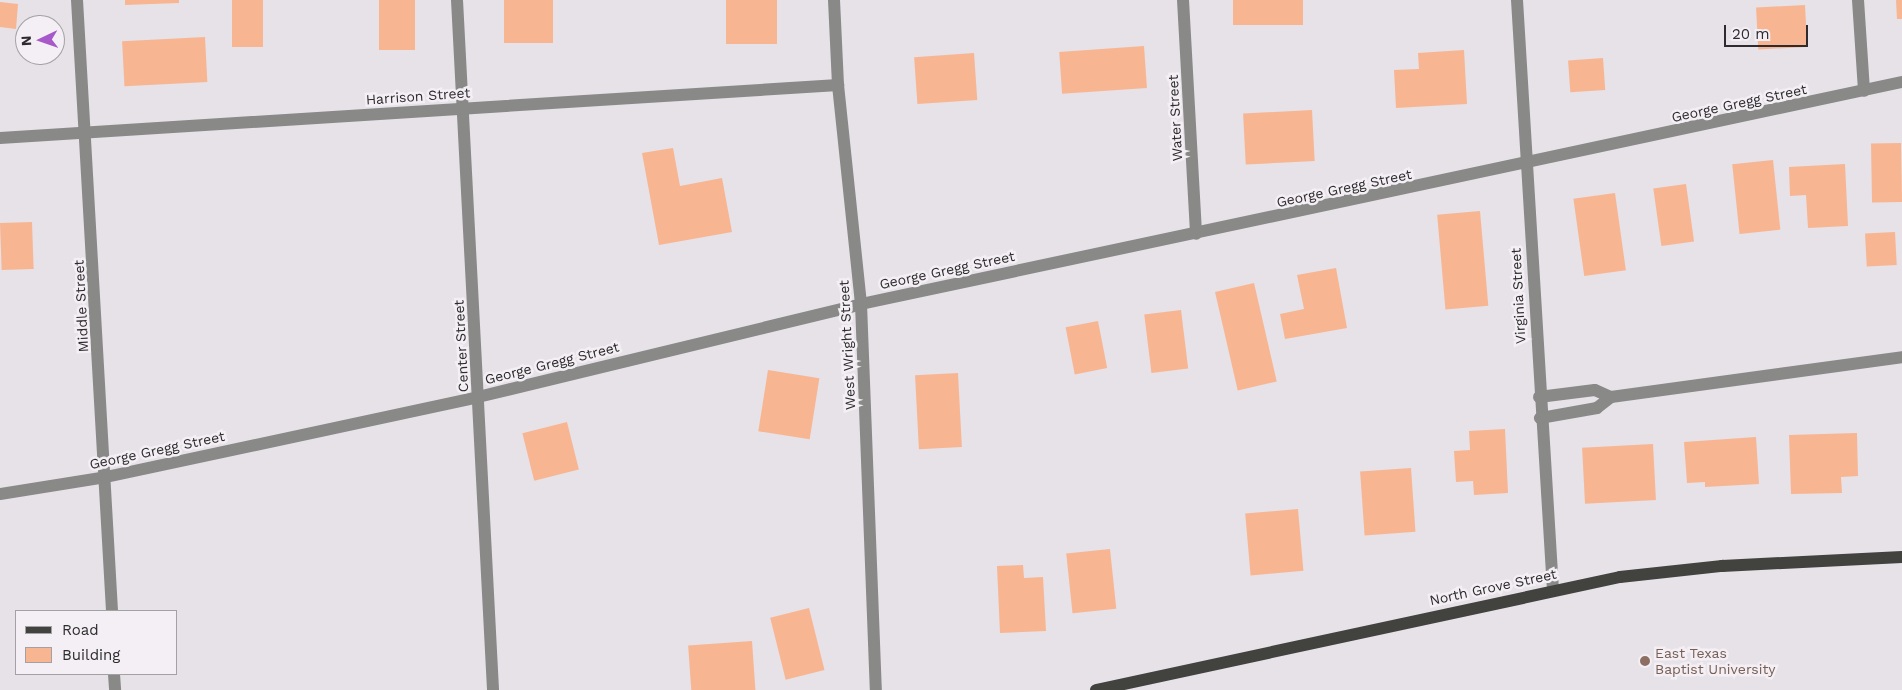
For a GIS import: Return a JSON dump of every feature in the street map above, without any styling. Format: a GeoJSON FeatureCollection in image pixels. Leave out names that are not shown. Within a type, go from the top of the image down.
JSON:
{"type":"FeatureCollection","features":[{"type":"Feature","properties":{"kind":"main road","name":"North Grove Street"},"geometry":{"type":"LineString","coordinates":[[1096,690],[1553,590],[1722,566],[1902,557]]}},
{"type":"Feature","properties":{"kind":"street","name":"Middle Street"},"geometry":{"type":"LineString","coordinates":[[77,0],[106,477],[112,610]]}},
{"type":"Feature","properties":{"kind":"street","name":"Center Street"},"geometry":{"type":"LineString","coordinates":[[457,0],[493,690]]}},
{"type":"Feature","properties":{"kind":"street","name":"West Wright Street"},"geometry":{"type":"LineString","coordinates":[[834,0],[838,85],[861,304],[876,690]]}},
{"type":"Feature","properties":{"kind":"street","name":"Water Street"},"geometry":{"type":"LineString","coordinates":[[1183,0],[1196,234]]}},
{"type":"Feature","properties":{"kind":"street","name":"Virginia Street"},"geometry":{"type":"LineString","coordinates":[[1517,0],[1540,418],[1553,590]]}},
{"type":"Feature","properties":{"kind":"street"},"geometry":{"type":"LineString","coordinates":[[1858,0],[1864,91]]}},
{"type":"Feature","properties":{"kind":"street","name":"George Gregg Street"},"geometry":{"type":"LineString","coordinates":[[0,494],[106,477],[478,397],[861,304],[1526,165],[1902,82]]}},
{"type":"Feature","properties":{"kind":"street","name":"Harrison Street"},"geometry":{"type":"LineString","coordinates":[[0,138],[838,85]]}},
{"type":"Feature","properties":{"kind":"street"},"geometry":{"type":"LineString","coordinates":[[1540,418],[1597,408],[1611,397],[1902,357]]}},
{"type":"Feature","properties":{"kind":"street"},"geometry":{"type":"LineString","coordinates":[[1539,397],[1595,390],[1611,397]]}},
{"type":"Feature","properties":{"kind":"street"},"geometry":{"type":"LineString","coordinates":[[114,675],[115,690]]}},
{"type":"Feature","properties":{"kind":"building"},"geometry":{"type":"Polygon","coordinates":[[[125,0],[179,0],[179,3],[125,5],[125,0]]]}},
{"type":"Feature","properties":{"kind":"building"},"geometry":{"type":"Polygon","coordinates":[[[232,0],[263,0],[263,47],[232,47],[232,0]]]}},
{"type":"Feature","properties":{"kind":"building"},"geometry":{"type":"Polygon","coordinates":[[[379,0],[415,0],[415,50],[379,50],[379,0]]]}},
{"type":"Feature","properties":{"kind":"building"},"geometry":{"type":"Polygon","coordinates":[[[504,0],[553,0],[553,43],[504,43],[504,0]]]}},
{"type":"Feature","properties":{"kind":"building"},"geometry":{"type":"Polygon","coordinates":[[[726,0],[777,0],[777,44],[726,44],[726,0]]]}},
{"type":"Feature","properties":{"kind":"building"},"geometry":{"type":"Polygon","coordinates":[[[1233,0],[1303,0],[1303,25],[1233,25],[1233,0]]]}},
{"type":"Feature","properties":{"kind":"building"},"geometry":{"type":"Polygon","coordinates":[[[1896,0],[1902,0],[1902,19],[1897,19],[1896,0]]]}},
{"type":"Feature","properties":{"kind":"building"},"geometry":{"type":"Polygon","coordinates":[[[0,2],[18,4],[17,15],[15,15],[15,29],[0,27],[0,2]]]}},
{"type":"Feature","properties":{"kind":"building"},"geometry":{"type":"Polygon","coordinates":[[[1805,5],[1807,47],[1758,50],[1756,8],[1805,5]]]}},
{"type":"Feature","properties":{"kind":"building"},"geometry":{"type":"Polygon","coordinates":[[[205,37],[207,82],[124,86],[122,41],[205,37]]]}},
{"type":"Feature","properties":{"kind":"building"},"geometry":{"type":"Polygon","coordinates":[[[1144,46],[1147,88],[1062,94],[1059,52],[1144,46]]]}},
{"type":"Feature","properties":{"kind":"building"},"geometry":{"type":"Polygon","coordinates":[[[1464,50],[1467,104],[1396,108],[1394,70],[1419,69],[1418,53],[1464,50]]]}},
{"type":"Feature","properties":{"kind":"building"},"geometry":{"type":"Polygon","coordinates":[[[974,53],[977,100],[917,104],[914,57],[974,53]]]}},
{"type":"Feature","properties":{"kind":"building"},"geometry":{"type":"Polygon","coordinates":[[[1603,58],[1605,90],[1570,92],[1568,60],[1603,58]]]}},
{"type":"Feature","properties":{"kind":"building"},"geometry":{"type":"Polygon","coordinates":[[[1312,110],[1315,161],[1246,165],[1243,114],[1312,110]]]}},
{"type":"Feature","properties":{"kind":"building"},"geometry":{"type":"Polygon","coordinates":[[[1901,143],[1902,202],[1872,203],[1871,144],[1901,143]]]}},
{"type":"Feature","properties":{"kind":"building"},"geometry":{"type":"Polygon","coordinates":[[[673,148],[680,186],[722,178],[732,232],[659,245],[642,153],[673,148]]]}},
{"type":"Feature","properties":{"kind":"building"},"geometry":{"type":"Polygon","coordinates":[[[1773,160],[1780,230],[1740,234],[1732,164],[1773,160]]]}},
{"type":"Feature","properties":{"kind":"building"},"geometry":{"type":"Polygon","coordinates":[[[1845,164],[1848,226],[1808,228],[1806,195],[1790,196],[1789,167],[1845,164]]]}},
{"type":"Feature","properties":{"kind":"building"},"geometry":{"type":"Polygon","coordinates":[[[1686,184],[1694,241],[1661,246],[1653,189],[1686,184]]]}},
{"type":"Feature","properties":{"kind":"building"},"geometry":{"type":"Polygon","coordinates":[[[1615,193],[1626,270],[1584,276],[1573,199],[1615,193]]]}},
{"type":"Feature","properties":{"kind":"building"},"geometry":{"type":"Polygon","coordinates":[[[1480,211],[1488,306],[1445,309],[1437,215],[1480,211]]]}},
{"type":"Feature","properties":{"kind":"building"},"geometry":{"type":"Polygon","coordinates":[[[32,222],[34,269],[2,270],[0,223],[32,222]]]}},
{"type":"Feature","properties":{"kind":"building"},"geometry":{"type":"Polygon","coordinates":[[[1895,232],[1897,265],[1867,267],[1865,234],[1895,232]]]}},
{"type":"Feature","properties":{"kind":"building"},"geometry":{"type":"Polygon","coordinates":[[[1336,268],[1347,328],[1285,339],[1280,314],[1304,309],[1297,275],[1336,268]]]}},
{"type":"Feature","properties":{"kind":"building"},"geometry":{"type":"Polygon","coordinates":[[[1254,283],[1277,381],[1238,390],[1215,292],[1254,283]]]}},
{"type":"Feature","properties":{"kind":"building"},"geometry":{"type":"Polygon","coordinates":[[[1181,310],[1188,369],[1151,373],[1144,315],[1181,310]]]}},
{"type":"Feature","properties":{"kind":"building"},"geometry":{"type":"Polygon","coordinates":[[[1098,321],[1107,368],[1075,374],[1066,327],[1098,321]]]}},
{"type":"Feature","properties":{"kind":"building"},"geometry":{"type":"Polygon","coordinates":[[[768,370],[819,378],[810,439],[758,431],[768,370]]]}},
{"type":"Feature","properties":{"kind":"building"},"geometry":{"type":"Polygon","coordinates":[[[958,373],[962,447],[919,449],[915,375],[958,373]]]}},
{"type":"Feature","properties":{"kind":"building"},"geometry":{"type":"Polygon","coordinates":[[[567,422],[579,470],[534,481],[522,433],[567,422]]]}},
{"type":"Feature","properties":{"kind":"building"},"geometry":{"type":"Polygon","coordinates":[[[1505,429],[1508,493],[1474,495],[1473,481],[1456,482],[1454,451],[1470,450],[1469,431],[1505,429]]]}},
{"type":"Feature","properties":{"kind":"building"},"geometry":{"type":"Polygon","coordinates":[[[1857,433],[1858,476],[1841,477],[1842,493],[1791,494],[1789,435],[1857,433]]]}},
{"type":"Feature","properties":{"kind":"building"},"geometry":{"type":"Polygon","coordinates":[[[1756,437],[1759,484],[1705,487],[1705,482],[1687,483],[1684,442],[1756,437]]]}},
{"type":"Feature","properties":{"kind":"building"},"geometry":{"type":"Polygon","coordinates":[[[1653,444],[1656,500],[1585,504],[1582,448],[1653,444]]]}},
{"type":"Feature","properties":{"kind":"building"},"geometry":{"type":"Polygon","coordinates":[[[1411,468],[1415,532],[1365,535],[1360,472],[1411,468]]]}},
{"type":"Feature","properties":{"kind":"building"},"geometry":{"type":"Polygon","coordinates":[[[1298,509],[1303,571],[1251,575],[1245,514],[1298,509]]]}},
{"type":"Feature","properties":{"kind":"building"},"geometry":{"type":"Polygon","coordinates":[[[1110,549],[1116,609],[1073,613],[1066,554],[1110,549]]]}},
{"type":"Feature","properties":{"kind":"building"},"geometry":{"type":"Polygon","coordinates":[[[1023,565],[1024,578],[1043,577],[1046,631],[1000,633],[997,566],[1023,565]]]}},
{"type":"Feature","properties":{"kind":"building"},"geometry":{"type":"Polygon","coordinates":[[[809,608],[824,670],[786,680],[770,618],[809,608]]]}},
{"type":"Feature","properties":{"kind":"building"},"geometry":{"type":"Polygon","coordinates":[[[752,641],[755,690],[691,690],[688,645],[752,641]]]}},
{"type":"Feature","properties":{"kind":"place","name":"East Texas Baptist University"},"geometry":{"type":"Point","coordinates":[1645,661]}}]}
